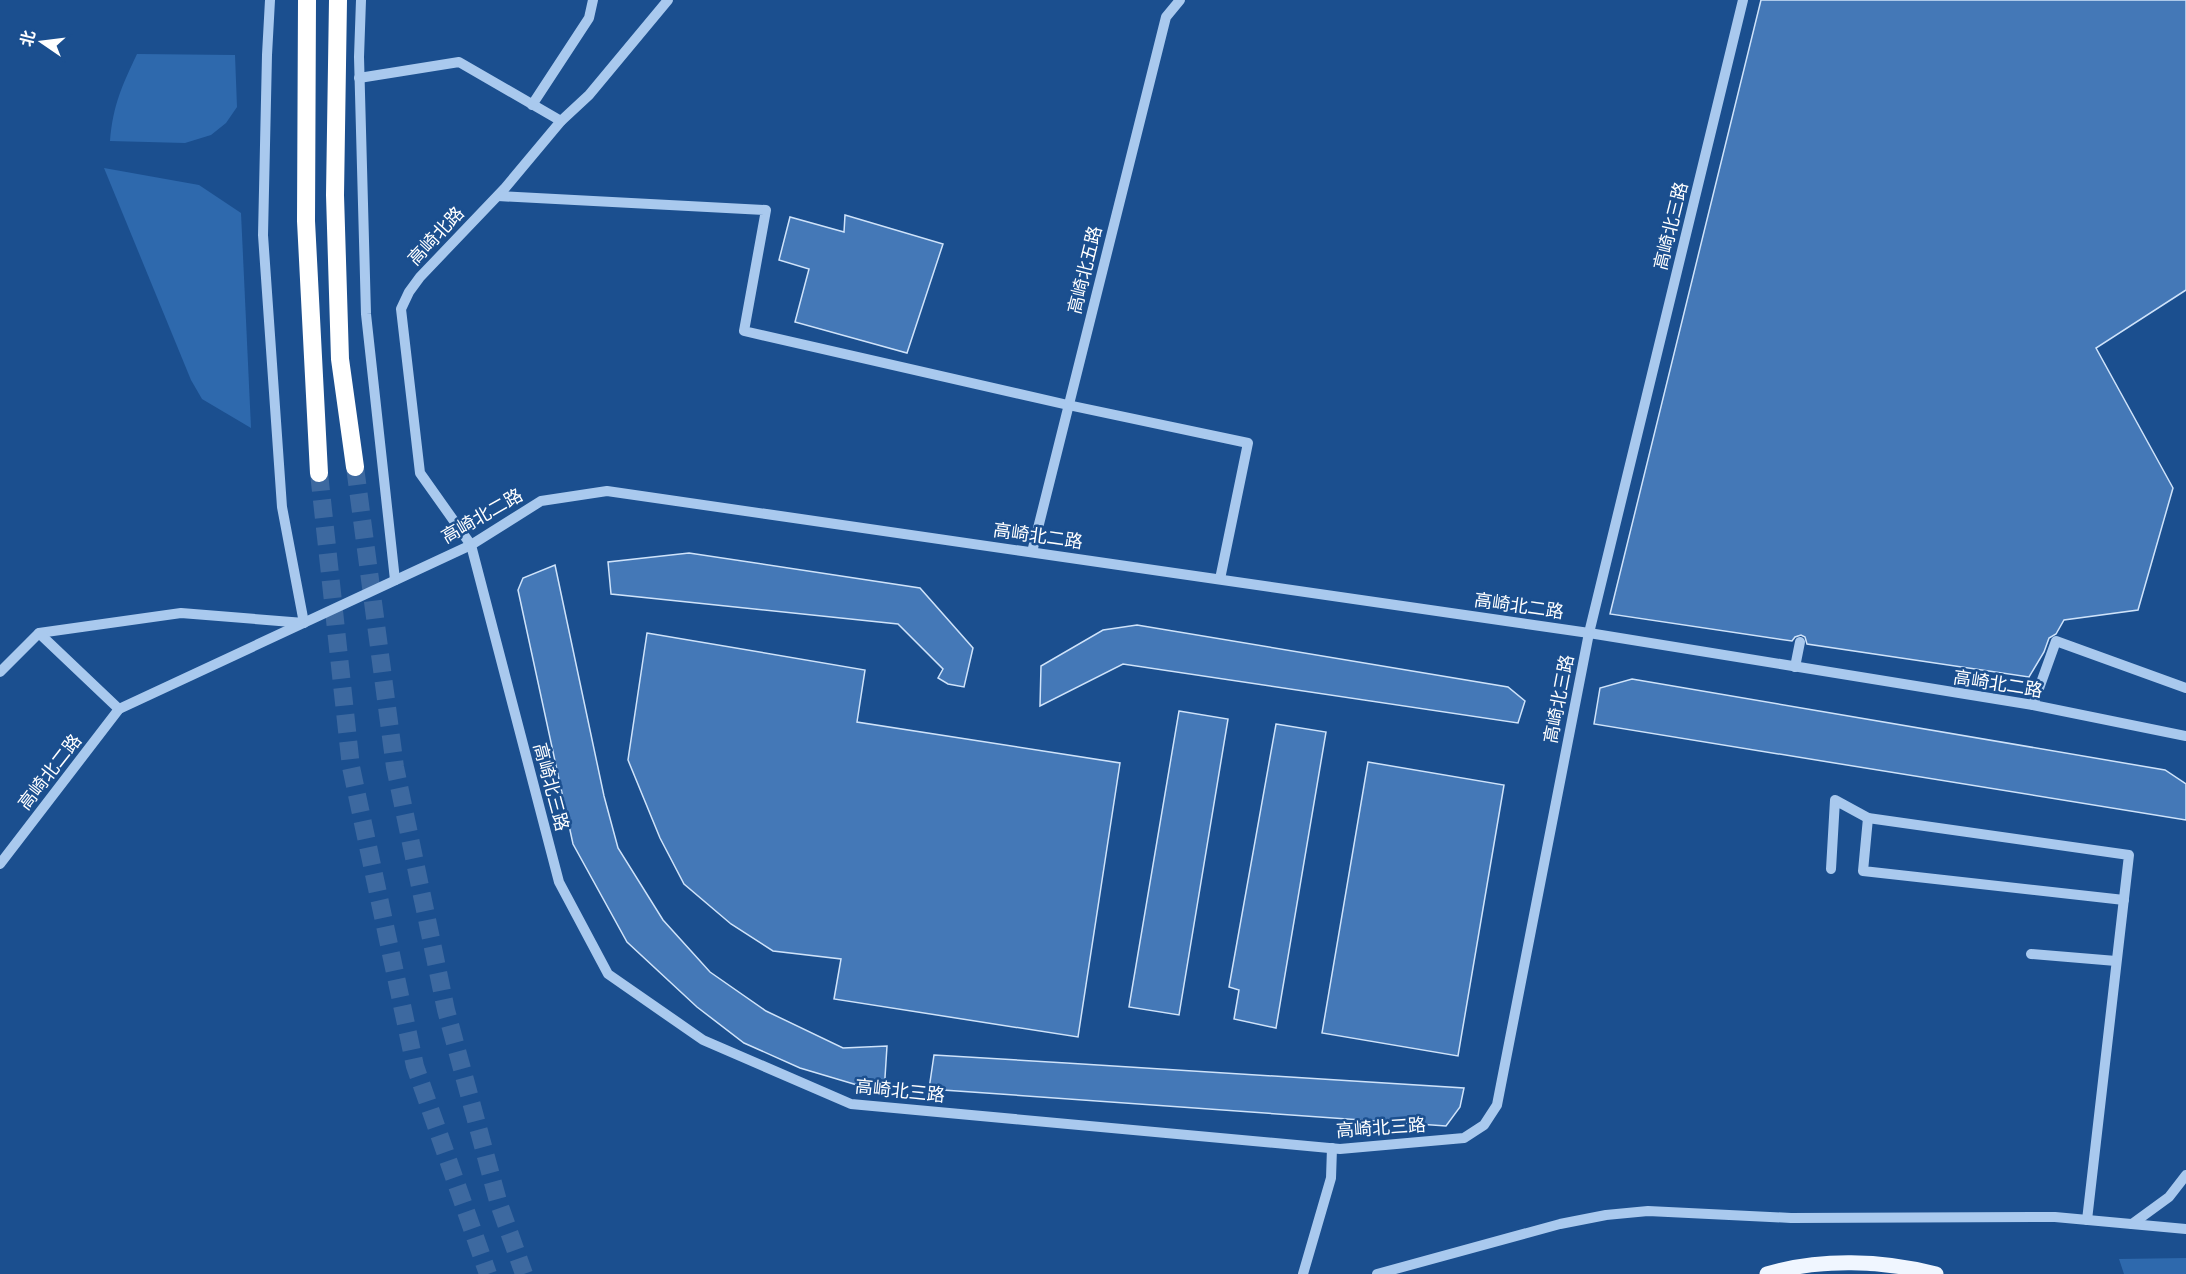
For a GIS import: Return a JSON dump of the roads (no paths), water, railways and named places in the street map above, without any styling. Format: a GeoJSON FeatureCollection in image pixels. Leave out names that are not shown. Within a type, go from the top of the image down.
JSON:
{"type":"FeatureCollection","features":[{"type":"Feature","properties":{"kind":"highway"},"geometry":{"type":"LineString","coordinates":[[307,0],[306,221],[320,473]]}},
{"type":"Feature","properties":{"kind":"highway"},"geometry":{"type":"LineString","coordinates":[[338,0],[335,195],[340,359],[355,466]]}},
{"type":"Feature","properties":{"kind":"main road"},"geometry":{"type":"LineString","coordinates":[[1767,1274],[1788,1268],[1883,1264],[1914,1268],[1936,1274]]}},
{"type":"Feature","properties":{"kind":"street"},"geometry":{"type":"LineString","coordinates":[[0,672],[39,633],[181,613],[304,623],[282,507],[262,235],[270,0]]}},
{"type":"Feature","properties":{"kind":"street"},"geometry":{"type":"LineString","coordinates":[[361,0],[359,78],[366,314],[395,580]]}},
{"type":"Feature","properties":{"kind":"street"},"geometry":{"type":"LineString","coordinates":[[532,105],[590,18],[593,0]]}},
{"type":"Feature","properties":{"kind":"street","name":"高崎北路"},"geometry":{"type":"LineString","coordinates":[[471,545],[420,473],[401,309],[409,292],[420,277],[498,196],[561,121],[589,95],[668,0]]}},
{"type":"Feature","properties":{"kind":"street","name":"高崎北五路"},"geometry":{"type":"LineString","coordinates":[[1032,552],[1166,17],[1180,0]]}},
{"type":"Feature","properties":{"kind":"street","name":"高崎北三路"},"geometry":{"type":"LineString","coordinates":[[471,545],[559,882],[608,974],[703,1040],[851,1104],[1332,1148],[1464,1138],[1484,1125],[1497,1105],[1588,633],[1743,0]]}},
{"type":"Feature","properties":{"kind":"street"},"geometry":{"type":"LineString","coordinates":[[359,78],[459,62],[561,121]]}},
{"type":"Feature","properties":{"kind":"street"},"geometry":{"type":"LineString","coordinates":[[498,196],[766,210],[744,331],[1068,405],[1248,443],[1220,579]]}},
{"type":"Feature","properties":{"kind":"street","name":"高崎北二路"},"geometry":{"type":"LineString","coordinates":[[0,864],[119,709],[471,545],[541,501],[606,491],[1588,633],[2033,705],[2186,736]]}},
{"type":"Feature","properties":{"kind":"street"},"geometry":{"type":"LineString","coordinates":[[39,633],[119,709]]}},
{"type":"Feature","properties":{"kind":"street"},"geometry":{"type":"LineString","coordinates":[[2033,705],[2056,641],[2186,688]]}},
{"type":"Feature","properties":{"kind":"street"},"geometry":{"type":"LineString","coordinates":[[1795,667],[1800,642]]}},
{"type":"Feature","properties":{"kind":"street"},"geometry":{"type":"LineString","coordinates":[[1831,869],[1834,800],[1868,818],[2129,855],[2087,1220]]}},
{"type":"Feature","properties":{"kind":"street"},"geometry":{"type":"LineString","coordinates":[[1868,818],[1863,871],[2124,900]]}},
{"type":"Feature","properties":{"kind":"street"},"geometry":{"type":"LineString","coordinates":[[2031,954],[2116,961]]}},
{"type":"Feature","properties":{"kind":"street"},"geometry":{"type":"LineString","coordinates":[[1303,1274],[1331,1178],[1332,1148]]}},
{"type":"Feature","properties":{"kind":"street"},"geometry":{"type":"LineString","coordinates":[[2132,1224],[2169,1197],[2186,1175]]}},
{"type":"Feature","properties":{"kind":"street"},"geometry":{"type":"LineString","coordinates":[[1377,1274],[1560,1224],[1606,1215],[1648,1211],[1791,1218],[2043,1216],[2186,1229]]}},
{"type":"Feature","properties":{"kind":"tunnel"},"geometry":{"type":"LineString","coordinates":[[355,467],[395,767],[446,1010],[498,1201],[524,1274]]}},
{"type":"Feature","properties":{"kind":"tunnel"},"geometry":{"type":"LineString","coordinates":[[319,473],[351,767],[415,1066],[488,1274]]}}]}
